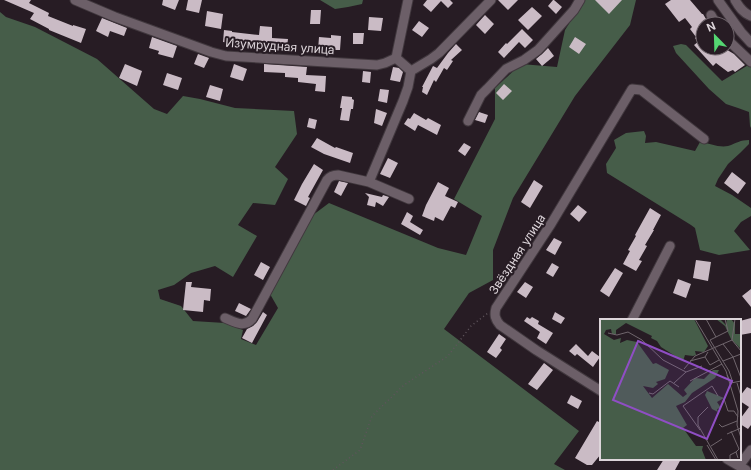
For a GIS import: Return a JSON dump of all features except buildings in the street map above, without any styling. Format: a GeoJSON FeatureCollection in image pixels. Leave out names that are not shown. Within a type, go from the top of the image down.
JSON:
{"type":"FeatureCollection","features":[{"type":"Feature","properties":{"kind":"street","name":"Изумрудная улица"},"geometry":{"type":"LineString","coordinates":[[75,0],[115,17],[204,50],[226,56],[377,65],[396,58]]}},
{"type":"Feature","properties":{"kind":"street"},"geometry":{"type":"LineString","coordinates":[[408,0],[396,58],[411,71]]}},
{"type":"Feature","properties":{"kind":"street"},"geometry":{"type":"LineString","coordinates":[[369,182],[404,101],[411,71],[439,53],[491,0]]}},
{"type":"Feature","properties":{"kind":"street"},"geometry":{"type":"LineString","coordinates":[[468,121],[487,89],[506,69],[524,60],[538,50],[574,10],[580,0]]}},
{"type":"Feature","properties":{"kind":"street"},"geometry":{"type":"LineString","coordinates":[[718,0],[741,32],[751,43]]}},
{"type":"Feature","properties":{"kind":"street"},"geometry":{"type":"LineString","coordinates":[[735,0],[746,14],[751,16]]}},
{"type":"Feature","properties":{"kind":"street"},"geometry":{"type":"LineString","coordinates":[[735,48],[751,62]]}},
{"type":"Feature","properties":{"kind":"street","name":"Звёздная улица"},"geometry":{"type":"LineString","coordinates":[[600,391],[500,325],[496,319],[496,308],[551,224],[632,89],[641,90],[704,139]]}},
{"type":"Feature","properties":{"kind":"street"},"geometry":{"type":"LineString","coordinates":[[225,318],[239,324],[249,323],[252,319],[330,176],[334,174],[369,182],[409,199]]}},
{"type":"Feature","properties":{"kind":"street"},"geometry":{"type":"LineString","coordinates":[[633,319],[670,246]]}},
{"type":"Feature","properties":{"kind":"street"},"geometry":{"type":"LineString","coordinates":[[729,460],[743,468],[751,450]]}},
{"type":"Feature","properties":{"kind":"path"},"geometry":{"type":"LineString","coordinates":[[333,470],[360,450],[372,416],[404,385],[448,356],[471,326],[496,308]]}},
{"type":"Feature","properties":{"kind":"green space"},"geometry":{"type":"Polygon","coordinates":[[[320,0],[363,0],[362,4],[335,9],[320,0]]]}},
{"type":"Feature","properties":{"kind":"green space"},"geometry":{"type":"Polygon","coordinates":[[[584,0],[636,0],[630,25],[575,96],[513,198],[493,250],[493,280],[469,293],[444,329],[579,431],[554,464],[565,470],[0,470],[0,12],[6,17],[35,27],[97,59],[154,109],[167,114],[183,96],[235,108],[294,111],[297,134],[275,167],[288,179],[275,205],[253,203],[238,225],[257,236],[233,277],[215,266],[191,273],[174,285],[158,290],[160,299],[181,306],[193,321],[225,323],[243,330],[241,339],[256,345],[278,308],[270,294],[313,215],[329,203],[438,248],[466,255],[482,216],[454,199],[495,119],[495,88],[521,64],[557,67],[565,30],[584,0]]]}},
{"type":"Feature","properties":{"kind":"green space"},"geometry":{"type":"Polygon","coordinates":[[[681,44],[686,45],[695,54],[695,56],[697,56],[722,81],[750,64],[751,65],[751,128],[749,112],[726,104],[709,89],[676,53],[673,46],[681,44]]]}},
{"type":"Feature","properties":{"kind":"green space"},"geometry":{"type":"Polygon","coordinates":[[[644,131],[646,136],[645,143],[656,142],[695,151],[700,142],[718,146],[728,146],[741,141],[749,140],[749,144],[728,164],[715,186],[751,208],[751,216],[741,222],[734,231],[750,250],[719,255],[700,250],[695,228],[607,173],[606,164],[616,148],[614,140],[626,133],[644,131]]]}}]}
